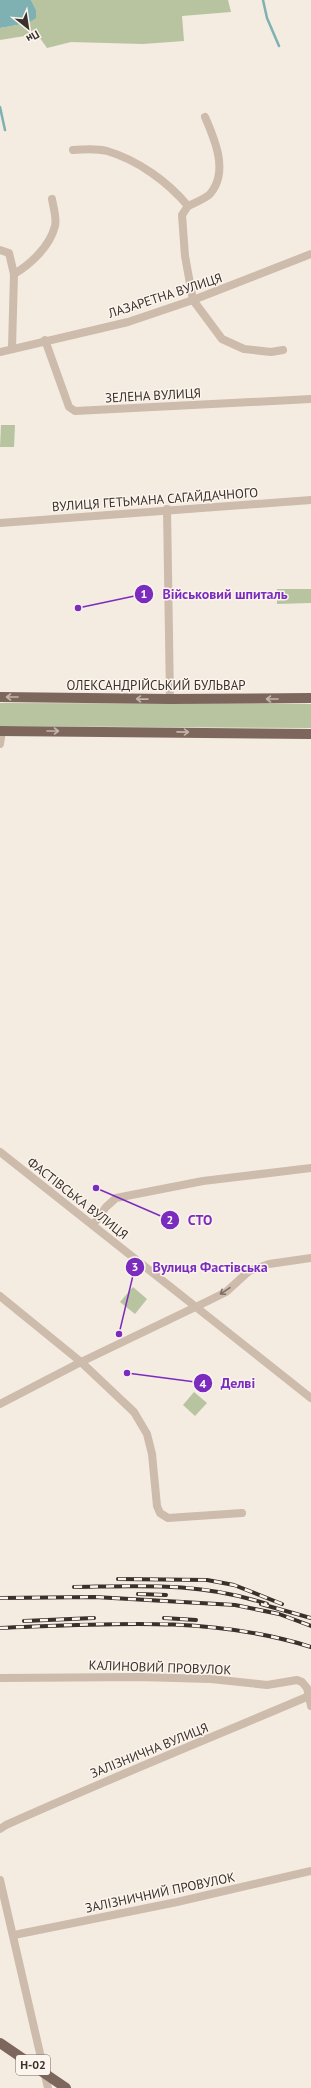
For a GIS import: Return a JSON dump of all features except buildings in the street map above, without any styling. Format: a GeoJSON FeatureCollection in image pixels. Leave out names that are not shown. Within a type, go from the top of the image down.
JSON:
{"type":"FeatureCollection","features":[{"type":"Feature","properties":{"kind":"main road","name":"ОЛЕКСАНДРІЙСЬКИЙ БУЛЬВАР"},"geometry":{"type":"LineString","coordinates":[[0,697],[170,699],[311,698]]}},
{"type":"Feature","properties":{"kind":"main road"},"geometry":{"type":"LineString","coordinates":[[1,731],[311,734]]}},
{"type":"Feature","properties":{"kind":"main road","name":"Н-02"},"geometry":{"type":"LineString","coordinates":[[0,2043],[66,2088]]}},
{"type":"Feature","properties":{"kind":"street"},"geometry":{"type":"LineString","coordinates":[[205,117],[214,138],[220,160],[217,181],[209,195],[188,206],[182,215],[184,256],[194,300],[222,339],[244,349],[271,352],[283,350]]}},
{"type":"Feature","properties":{"kind":"street"},"geometry":{"type":"LineString","coordinates":[[73,150],[91,149],[107,151],[129,160],[175,191],[188,206]]}},
{"type":"Feature","properties":{"kind":"street"},"geometry":{"type":"LineString","coordinates":[[14,274],[28,266],[50,240],[56,225],[52,199]]}},
{"type":"Feature","properties":{"kind":"street"},"geometry":{"type":"LineString","coordinates":[[0,250],[9,253],[14,274],[12,348]]}},
{"type":"Feature","properties":{"kind":"street","name":"ЛАЗАРЕТНА ВУЛИЦЯ"},"geometry":{"type":"LineString","coordinates":[[0,352],[45,340],[128,322],[194,300],[311,254]]}},
{"type":"Feature","properties":{"kind":"street","name":"ЗЕЛЕНА ВУЛИЦЯ"},"geometry":{"type":"LineString","coordinates":[[45,340],[69,407],[75,411],[311,399]]}},
{"type":"Feature","properties":{"kind":"street","name":"ВУЛИЦЯ ГЕТЬМАНА САГАЙДАЧНОГО"},"geometry":{"type":"LineString","coordinates":[[0,523],[167,509],[311,500]]}},
{"type":"Feature","properties":{"kind":"street"},"geometry":{"type":"LineString","coordinates":[[167,509],[170,699]]}},
{"type":"Feature","properties":{"kind":"street"},"geometry":{"type":"LineString","coordinates":[[0,744],[1,731]]}},
{"type":"Feature","properties":{"kind":"street","name":"ФАСТІВСЬКА ВУЛИЦЯ"},"geometry":{"type":"LineString","coordinates":[[0,1152],[93,1224],[311,1398]]}},
{"type":"Feature","properties":{"kind":"street"},"geometry":{"type":"LineString","coordinates":[[93,1224],[106,1207],[116,1198],[203,1181],[311,1168]]}},
{"type":"Feature","properties":{"kind":"street"},"geometry":{"type":"LineString","coordinates":[[0,1404],[81,1362],[226,1292],[250,1271],[270,1264],[311,1258]]}},
{"type":"Feature","properties":{"kind":"street"},"geometry":{"type":"LineString","coordinates":[[0,1296],[81,1362],[134,1412],[147,1434],[152,1454],[157,1506],[160,1513],[168,1518],[242,1513]]}},
{"type":"Feature","properties":{"kind":"street","name":"КАЛИНОВИЙ ПРОВУЛОК"},"geometry":{"type":"LineString","coordinates":[[0,1678],[139,1677],[211,1679],[267,1685],[297,1680],[302,1682],[307,1688],[309,1696]]}},
{"type":"Feature","properties":{"kind":"street"},"geometry":{"type":"LineString","coordinates":[[309,1696],[311,1706]]}},
{"type":"Feature","properties":{"kind":"street","name":"ЗАЛІЗНИЧНА ВУЛИЦЯ"},"geometry":{"type":"LineString","coordinates":[[0,1829],[105,1781],[204,1742],[309,1696]]}},
{"type":"Feature","properties":{"kind":"street","name":"ЗАЛІЗНИЧНИЙ ПРОВУЛОК"},"geometry":{"type":"LineString","coordinates":[[14,1935],[177,1902],[311,1871]]}},
{"type":"Feature","properties":{"kind":"street"},"geometry":{"type":"LineString","coordinates":[[0,1880],[14,1935],[48,2088]]}},
{"type":"Feature","properties":{"kind":"green space"},"geometry":{"type":"Polygon","coordinates":[[[31,0],[228,0],[231,12],[182,16],[184,41],[143,44],[71,42],[47,48],[37,34],[0,40],[0,28],[28,23],[36,10],[31,0]]]}},
{"type":"Feature","properties":{"kind":"green space"},"geometry":{"type":"Polygon","coordinates":[[[1,425],[15,425],[14,447],[0,447],[1,425]]]}},
{"type":"Feature","properties":{"kind":"green space"},"geometry":{"type":"Polygon","coordinates":[[[277,589],[311,589],[311,603],[277,604],[277,589]]]}},
{"type":"Feature","properties":{"kind":"green space"},"geometry":{"type":"Polygon","coordinates":[[[0,703],[311,704],[311,728],[0,726],[0,703]]]}},
{"type":"Feature","properties":{"kind":"green space"},"geometry":{"type":"Polygon","coordinates":[[[133,1287],[147,1299],[135,1314],[120,1302],[133,1287]]]}},
{"type":"Feature","properties":{"kind":"green space"},"geometry":{"type":"Polygon","coordinates":[[[194,1392],[207,1403],[195,1416],[183,1405],[194,1392]]]}},
{"type":"Feature","properties":{"kind":"water"},"geometry":{"type":"Polygon","coordinates":[[[0,0],[31,0],[36,10],[36,18],[28,23],[0,28],[0,0]]]}},
{"type":"Feature","properties":{"kind":"waterway"},"geometry":{"type":"LineString","coordinates":[[263,0],[267,18],[279,46]]}},
{"type":"Feature","properties":{"kind":"waterway"},"geometry":{"type":"LineString","coordinates":[[0,107],[5,130]]}},
{"type":"Feature","properties":{"kind":"railway"},"geometry":{"type":"LineString","coordinates":[[118,1579],[207,1580],[234,1585],[282,1604]]}},
{"type":"Feature","properties":{"kind":"railway"},"geometry":{"type":"LineString","coordinates":[[74,1587],[148,1586],[195,1589],[218,1592],[267,1604]]}},
{"type":"Feature","properties":{"kind":"railway"},"geometry":{"type":"LineString","coordinates":[[138,1594],[166,1595]]}},
{"type":"Feature","properties":{"kind":"railway"},"geometry":{"type":"LineString","coordinates":[[0,1598],[95,1597],[235,1605],[279,1614],[311,1626]]}},
{"type":"Feature","properties":{"kind":"railway"},"geometry":{"type":"LineString","coordinates":[[261,1604],[311,1618]]}},
{"type":"Feature","properties":{"kind":"railway"},"geometry":{"type":"LineString","coordinates":[[24,1621],[94,1618]]}},
{"type":"Feature","properties":{"kind":"railway"},"geometry":{"type":"LineString","coordinates":[[164,1618],[196,1620]]}},
{"type":"Feature","properties":{"kind":"railway"},"geometry":{"type":"LineString","coordinates":[[0,1628],[117,1624],[196,1626],[234,1630],[273,1637],[311,1647]]}},
{"type":"Feature","properties":{"kind":"place","name":"Військовий шпиталь"},"geometry":{"type":"Point","coordinates":[78,608]}},
{"type":"Feature","properties":{"kind":"place","name":"СТО"},"geometry":{"type":"Point","coordinates":[96,1188]}},
{"type":"Feature","properties":{"kind":"place","name":"Вулиця Фастівська"},"geometry":{"type":"Point","coordinates":[119,1334]}},
{"type":"Feature","properties":{"kind":"place","name":"Делві"},"geometry":{"type":"Point","coordinates":[127,1373]}}]}
